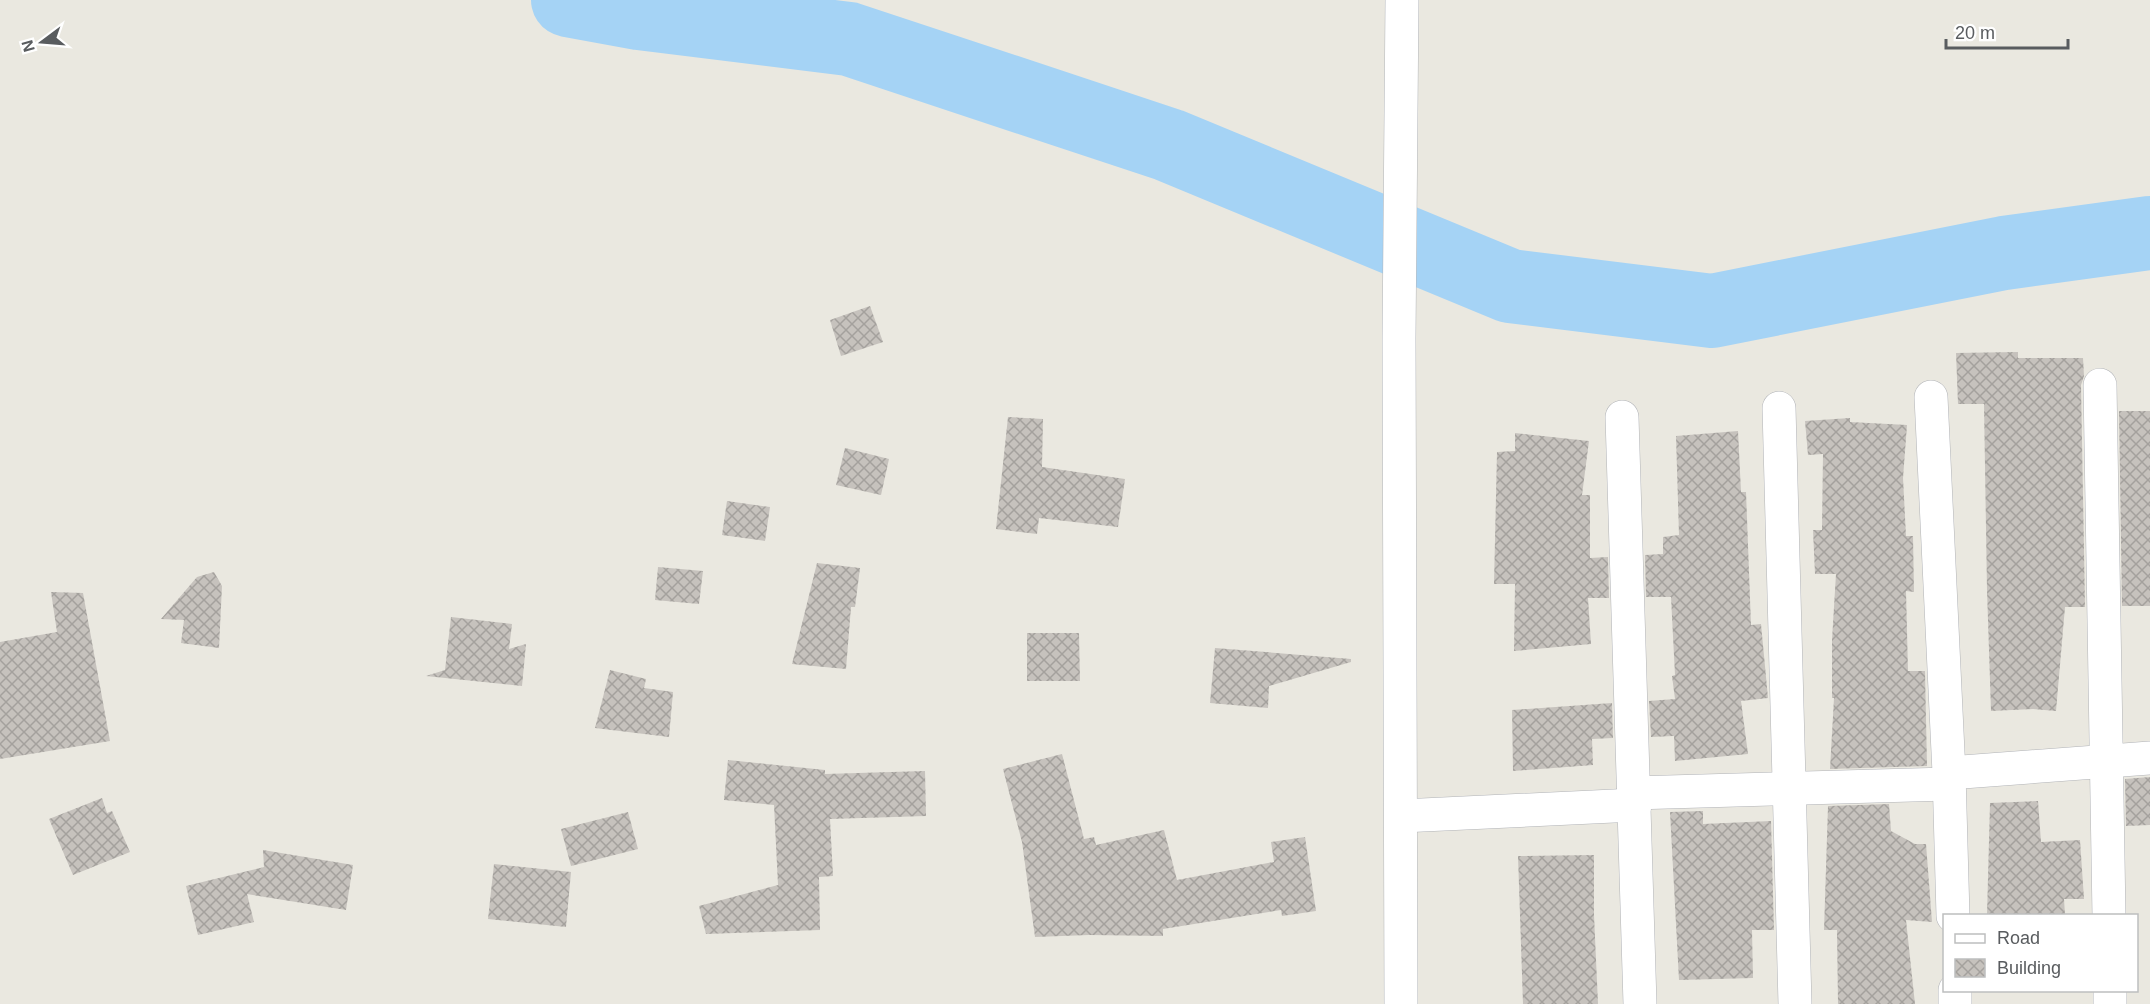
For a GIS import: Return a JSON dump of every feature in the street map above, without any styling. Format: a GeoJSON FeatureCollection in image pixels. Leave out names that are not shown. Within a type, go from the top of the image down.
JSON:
{"type":"FeatureCollection","features":[{"type":"Feature","properties":{"kind":"street"},"geometry":{"type":"LineString","coordinates":[[1401,1004],[1399,339],[1402,0]]}},
{"type":"Feature","properties":{"kind":"street"},"geometry":{"type":"LineString","coordinates":[[2100,385],[2109,914]]}},
{"type":"Feature","properties":{"kind":"street"},"geometry":{"type":"LineString","coordinates":[[1930,397],[1949,779],[1953,914]]}},
{"type":"Feature","properties":{"kind":"street"},"geometry":{"type":"LineString","coordinates":[[1779,408],[1795,1004]]}},
{"type":"Feature","properties":{"kind":"street"},"geometry":{"type":"LineString","coordinates":[[1622,417],[1640,1004]]}},
{"type":"Feature","properties":{"kind":"street"},"geometry":{"type":"LineString","coordinates":[[1401,816],[1949,779],[2150,758]]}},
{"type":"Feature","properties":{"kind":"building"},"geometry":{"type":"Polygon","coordinates":[[[870,306],[883,342],[841,356],[830,320],[870,306]]]}},
{"type":"Feature","properties":{"kind":"building"},"geometry":{"type":"Polygon","coordinates":[[[2018,352],[2018,358],[2083,358],[2084,376],[2081,385],[2085,607],[2065,607],[2056,711],[2033,709],[1991,711],[1984,404],[1958,404],[1956,353],[2018,352]]]}},
{"type":"Feature","properties":{"kind":"building"},"geometry":{"type":"Polygon","coordinates":[[[2119,411],[2150,411],[2150,606],[2122,606],[2119,411]]]}},
{"type":"Feature","properties":{"kind":"building"},"geometry":{"type":"Polygon","coordinates":[[[1008,417],[1043,419],[1042,467],[1125,479],[1118,527],[1039,518],[1037,534],[996,529],[1008,417]]]}},
{"type":"Feature","properties":{"kind":"building"},"geometry":{"type":"Polygon","coordinates":[[[1850,418],[1850,422],[1907,425],[1903,478],[1906,536],[1913,536],[1914,592],[1906,591],[1908,671],[1925,671],[1927,766],[1830,769],[1834,698],[1832,698],[1832,640],[1836,574],[1815,574],[1813,530],[1822,530],[1823,454],[1808,455],[1805,421],[1850,418]]]}},
{"type":"Feature","properties":{"kind":"building"},"geometry":{"type":"Polygon","coordinates":[[[1738,431],[1741,492],[1746,492],[1751,625],[1761,624],[1768,698],[1741,701],[1748,754],[1675,761],[1674,736],[1651,737],[1649,701],[1675,699],[1672,676],[1675,675],[1671,597],[1646,597],[1645,555],[1663,554],[1663,537],[1679,535],[1676,436],[1738,431]]]}},
{"type":"Feature","properties":{"kind":"building"},"geometry":{"type":"Polygon","coordinates":[[[1515,433],[1589,441],[1582,495],[1590,495],[1590,558],[1608,557],[1609,598],[1588,598],[1591,644],[1514,651],[1515,584],[1494,584],[1497,452],[1515,451],[1515,433]]]}},
{"type":"Feature","properties":{"kind":"building"},"geometry":{"type":"Polygon","coordinates":[[[845,448],[889,459],[881,495],[836,485],[845,448]]]}},
{"type":"Feature","properties":{"kind":"building"},"geometry":{"type":"Polygon","coordinates":[[[727,501],[770,507],[765,541],[722,535],[727,501]]]}},
{"type":"Feature","properties":{"kind":"building"},"geometry":{"type":"Polygon","coordinates":[[[817,563],[860,568],[855,607],[851,607],[846,669],[792,664],[817,563]]]}},
{"type":"Feature","properties":{"kind":"building"},"geometry":{"type":"Polygon","coordinates":[[[658,567],[703,571],[699,604],[655,600],[658,567]]]}},
{"type":"Feature","properties":{"kind":"building"},"geometry":{"type":"Polygon","coordinates":[[[214,572],[222,586],[219,648],[181,643],[184,620],[161,619],[197,577],[214,572]]]}},
{"type":"Feature","properties":{"kind":"building"},"geometry":{"type":"Polygon","coordinates":[[[51,592],[83,593],[110,741],[0,759],[0,642],[57,632],[51,592]]]}},
{"type":"Feature","properties":{"kind":"building"},"geometry":{"type":"Polygon","coordinates":[[[451,617],[512,624],[509,649],[526,644],[522,686],[426,676],[445,670],[451,617]]]}},
{"type":"Feature","properties":{"kind":"building"},"geometry":{"type":"Polygon","coordinates":[[[1027,633],[1079,633],[1080,681],[1027,681],[1027,633]]]}},
{"type":"Feature","properties":{"kind":"building"},"geometry":{"type":"Polygon","coordinates":[[[1215,648],[1351,659],[1351,662],[1269,686],[1268,708],[1210,703],[1215,648]]]}},
{"type":"Feature","properties":{"kind":"building"},"geometry":{"type":"Polygon","coordinates":[[[610,670],[646,679],[644,688],[673,692],[669,737],[595,728],[610,670]]]}},
{"type":"Feature","properties":{"kind":"building"},"geometry":{"type":"Polygon","coordinates":[[[1612,703],[1613,738],[1592,739],[1593,765],[1513,771],[1512,710],[1612,703]]]}},
{"type":"Feature","properties":{"kind":"building"},"geometry":{"type":"Polygon","coordinates":[[[1062,754],[1084,839],[1094,837],[1096,845],[1164,830],[1177,880],[1274,862],[1271,842],[1305,837],[1316,911],[1282,916],[1281,910],[1163,929],[1163,936],[1035,937],[1022,842],[1003,769],[1062,754]]]}},
{"type":"Feature","properties":{"kind":"building"},"geometry":{"type":"Polygon","coordinates":[[[728,760],[825,770],[825,774],[925,771],[926,816],[830,819],[833,876],[819,877],[820,930],[706,934],[699,906],[778,885],[774,805],[724,800],[728,760]]]}},
{"type":"Feature","properties":{"kind":"building"},"geometry":{"type":"Polygon","coordinates":[[[2150,777],[2150,825],[2126,826],[2125,779],[2150,777]]]}},
{"type":"Feature","properties":{"kind":"building"},"geometry":{"type":"Polygon","coordinates":[[[102,798],[107,813],[112,811],[130,852],[73,875],[49,819],[102,798]]]}},
{"type":"Feature","properties":{"kind":"building"},"geometry":{"type":"Polygon","coordinates":[[[2038,801],[2041,842],[2080,840],[2084,899],[2064,899],[2065,914],[1987,914],[1990,803],[2038,801]]]}},
{"type":"Feature","properties":{"kind":"building"},"geometry":{"type":"Polygon","coordinates":[[[1889,804],[1891,831],[1915,844],[1926,844],[1932,922],[1906,920],[1915,1004],[1838,1004],[1837,930],[1824,930],[1828,806],[1889,804]]]}},
{"type":"Feature","properties":{"kind":"building"},"geometry":{"type":"Polygon","coordinates":[[[1703,811],[1703,824],[1771,821],[1774,930],[1752,930],[1753,978],[1679,980],[1670,812],[1703,811]]]}},
{"type":"Feature","properties":{"kind":"building"},"geometry":{"type":"Polygon","coordinates":[[[628,812],[638,849],[571,866],[561,829],[628,812]]]}},
{"type":"Feature","properties":{"kind":"building"},"geometry":{"type":"Polygon","coordinates":[[[263,850],[353,865],[346,910],[247,894],[254,922],[198,935],[186,886],[264,867],[263,850]]]}},
{"type":"Feature","properties":{"kind":"building"},"geometry":{"type":"Polygon","coordinates":[[[1594,855],[1598,1004],[1523,1004],[1518,856],[1594,855]]]}},
{"type":"Feature","properties":{"kind":"building"},"geometry":{"type":"Polygon","coordinates":[[[494,864],[571,872],[566,927],[488,919],[494,864]]]}},
{"type":"Feature","properties":{"kind":"waterway"},"geometry":{"type":"LineString","coordinates":[[568,0],[639,13],[849,39],[1169,145],[1510,286],[1712,311],[2004,253],[2150,233]]}}]}
